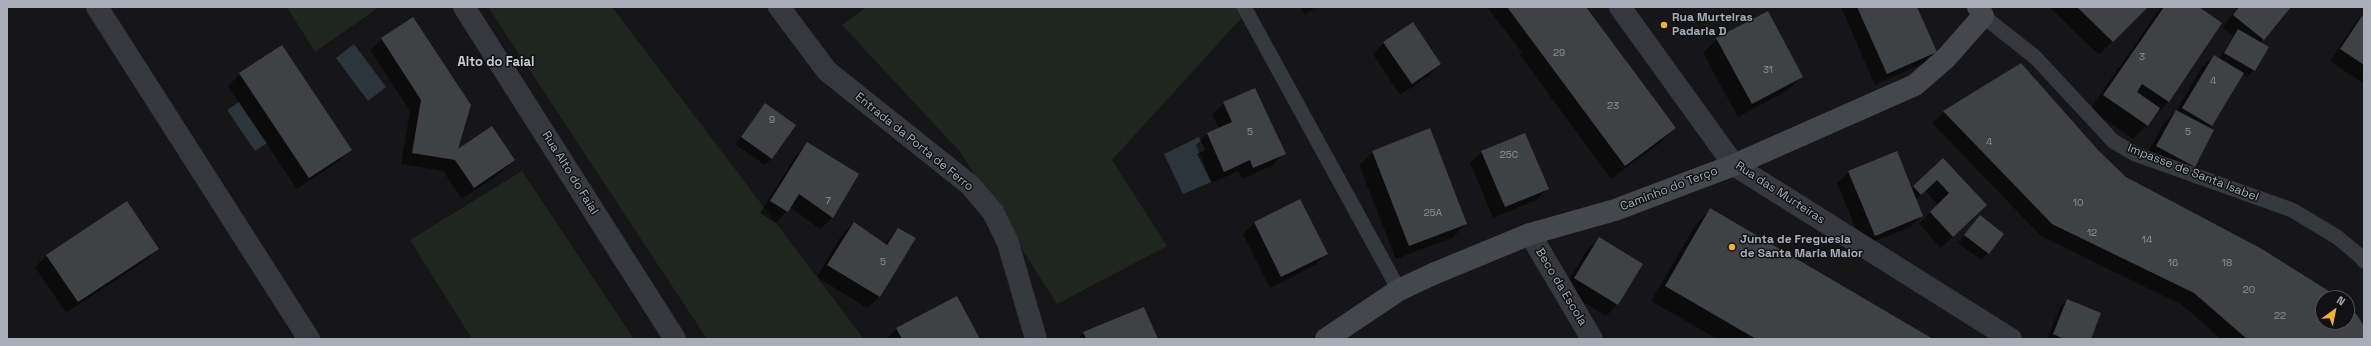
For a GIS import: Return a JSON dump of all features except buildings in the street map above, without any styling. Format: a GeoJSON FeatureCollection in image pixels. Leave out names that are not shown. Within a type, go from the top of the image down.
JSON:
{"type":"FeatureCollection","features":[{"type":"Feature","properties":{"kind":"street"},"geometry":{"type":"LineString","coordinates":[[97,7],[309,339]]}},
{"type":"Feature","properties":{"kind":"street","name":"Rua Alto do Faial"},"geometry":{"type":"LineString","coordinates":[[464,7],[675,339]]}},
{"type":"Feature","properties":{"kind":"street","name":"Entrada da Porta de Ferro"},"geometry":{"type":"LineString","coordinates":[[778,7],[827,71],[970,185],[993,212],[1008,243],[1036,339]]}},
{"type":"Feature","properties":{"kind":"street","name":"Rua das Murteiras"},"geometry":{"type":"LineString","coordinates":[[1620,7],[1734,165],[2011,339]]}},
{"type":"Feature","properties":{"kind":"street","name":"Caminho do Terço"},"geometry":{"type":"LineString","coordinates":[[1326,339],[1399,290],[1433,274],[1530,234],[1615,210],[1734,165],[1915,85],[1946,58],[1984,10]]}},
{"type":"Feature","properties":{"kind":"street","name":"Beco da Escola"},"geometry":{"type":"LineString","coordinates":[[1530,234],[1592,339]]}},
{"type":"Feature","properties":{"kind":"lane"},"geometry":{"type":"LineString","coordinates":[[1244,7],[1399,290]]}},
{"type":"Feature","properties":{"kind":"lane","name":"Impasse de Santa Isabel"},"geometry":{"type":"LineString","coordinates":[[1984,10],[2035,57],[2113,142],[2135,154],[2292,210],[2337,238],[2362,257],[2364,261]]}},
{"type":"Feature","properties":{"kind":"shaded area"},"geometry":{"type":"Polygon","coordinates":[[[287,7],[379,7],[315,52],[287,7]]]}},
{"type":"Feature","properties":{"kind":"shaded area"},"geometry":{"type":"Polygon","coordinates":[[[488,7],[612,7],[864,339],[707,339],[488,7]]]}},
{"type":"Feature","properties":{"kind":"shaded area"},"geometry":{"type":"Polygon","coordinates":[[[867,7],[1241,7],[1245,14],[1112,160],[1167,246],[1057,304],[961,153],[842,25],[867,7]]]}},
{"type":"Feature","properties":{"kind":"shaded area"},"geometry":{"type":"Polygon","coordinates":[[[354,44],[386,87],[368,101],[336,58],[354,44]]]}},
{"type":"Feature","properties":{"kind":"shaded area"},"geometry":{"type":"Polygon","coordinates":[[[239,102],[267,143],[255,151],[227,110],[239,102]]]}},
{"type":"Feature","properties":{"kind":"shaded area"},"geometry":{"type":"Polygon","coordinates":[[[1199,137],[1205,150],[1197,154],[1211,182],[1183,194],[1164,154],[1199,137]]]}},
{"type":"Feature","properties":{"kind":"shaded area"},"geometry":{"type":"Polygon","coordinates":[[[522,171],[634,339],[472,339],[410,240],[522,171]]]}},
{"type":"Feature","properties":{"kind":"place","name":"Rua Murteiras Padaria D"},"geometry":{"type":"Point","coordinates":[1664,25]}},
{"type":"Feature","properties":{"kind":"place","name":"Junta de Freguesia de Santa Maria Maior"},"geometry":{"type":"Point","coordinates":[1732,247]}},
{"type":"Feature","properties":{"kind":"district","name":"Alto do Faial"},"geometry":{"type":"Point","coordinates":[496,62]}}]}
